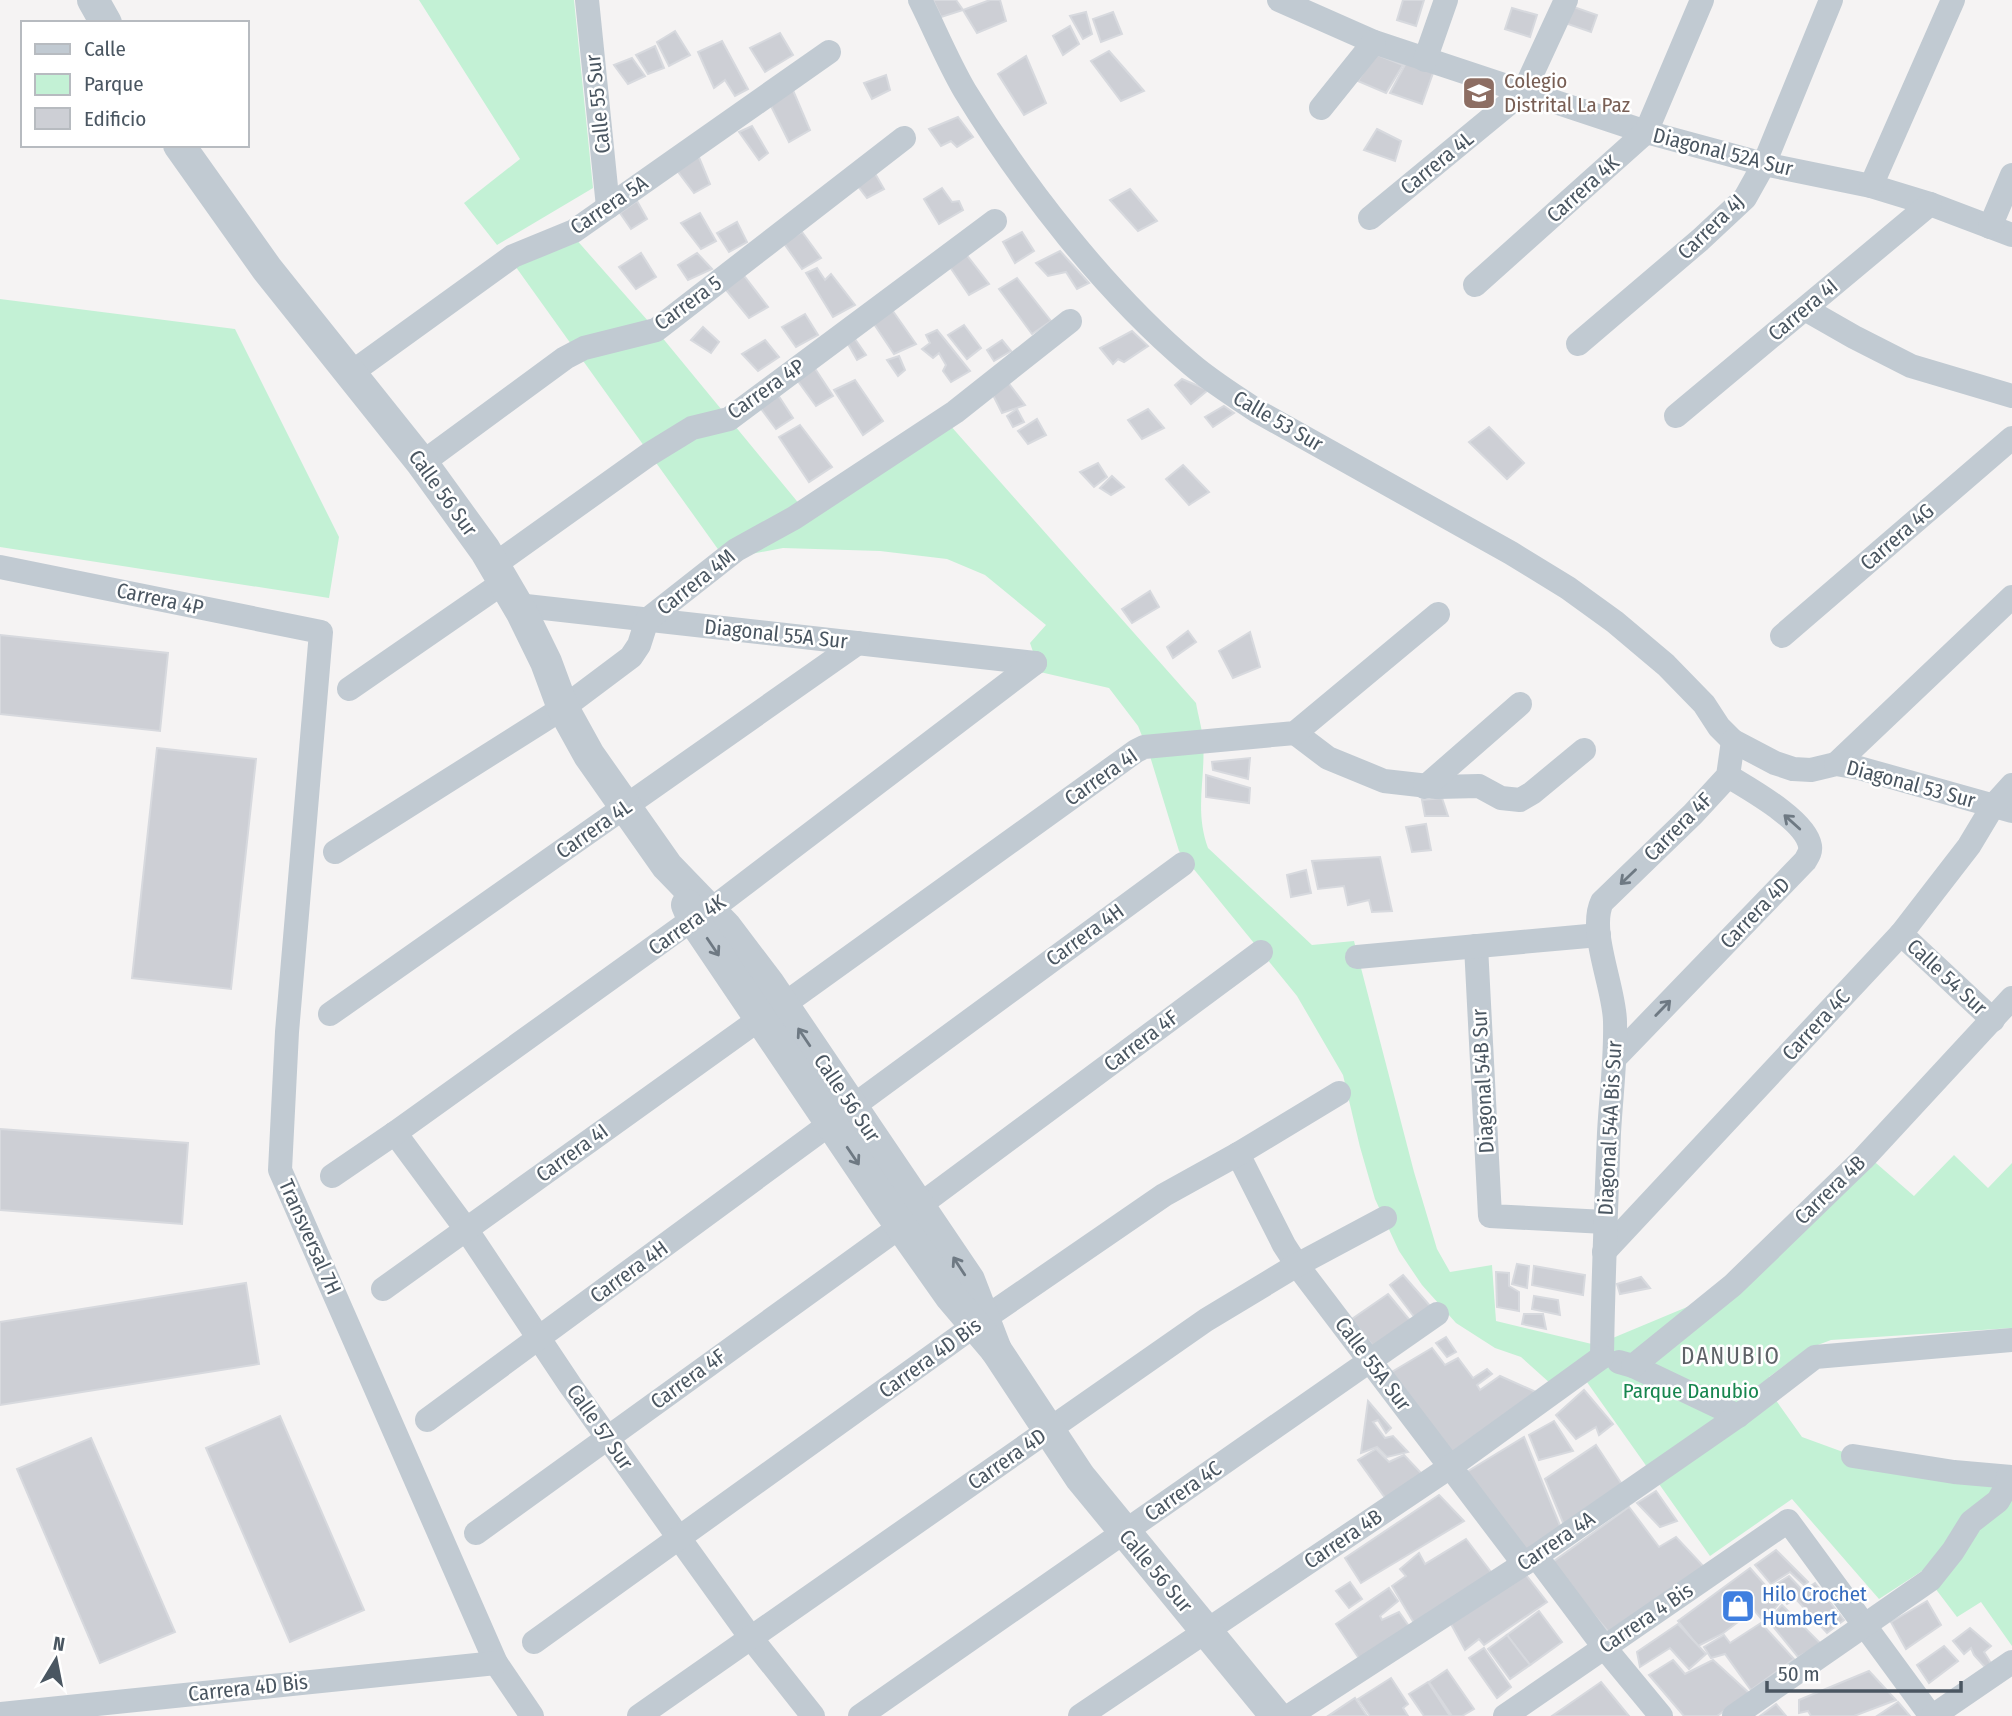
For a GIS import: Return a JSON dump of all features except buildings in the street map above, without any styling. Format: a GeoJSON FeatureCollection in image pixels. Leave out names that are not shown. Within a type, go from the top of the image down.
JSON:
{"type":"FeatureCollection","features":[{"type":"Feature","properties":{"kind":"street"},"geometry":{"type":"LineString","coordinates":[[93,0],[105,21]]}},
{"type":"Feature","properties":{"kind":"street","name":"Calle 55 Sur"},"geometry":{"type":"LineString","coordinates":[[587,0],[608,207]]}},
{"type":"Feature","properties":{"kind":"street","name":"Calle 53 Sur"},"geometry":{"type":"LineString","coordinates":[[920,0],[964,89],[1035,193],[1113,289],[1191,364],[1257,411],[1511,553],[1568,589],[1615,622],[1666,665],[1704,704],[1719,727],[1733,741]]}},
{"type":"Feature","properties":{"kind":"street","name":"Diagonal 52A Sur"},"geometry":{"type":"LineString","coordinates":[[1279,0],[1310,7],[1374,42],[1646,132],[1764,164],[1871,186],[1930,204],[2001,231]]}},
{"type":"Feature","properties":{"kind":"street"},"geometry":{"type":"LineString","coordinates":[[1425,60],[1446,0]]}},
{"type":"Feature","properties":{"kind":"street","name":"Carrera 4L"},"geometry":{"type":"LineString","coordinates":[[1370,218],[1524,91],[1566,0]]}},
{"type":"Feature","properties":{"kind":"street","name":"Carrera 4K"},"geometry":{"type":"LineString","coordinates":[[1475,285],[1646,132],[1702,0]]}},
{"type":"Feature","properties":{"kind":"street","name":"Carrera 4J"},"geometry":{"type":"LineString","coordinates":[[1578,344],[1745,198],[1764,164],[1831,0]]}},
{"type":"Feature","properties":{"kind":"street"},"geometry":{"type":"LineString","coordinates":[[1871,186],[1953,0]]}},
{"type":"Feature","properties":{"kind":"street"},"geometry":{"type":"LineString","coordinates":[[1321,108],[1374,42]]}},
{"type":"Feature","properties":{"kind":"street","name":"Carrera 5A"},"geometry":{"type":"LineString","coordinates":[[351,373],[513,256],[574,231],[829,52]]}},
{"type":"Feature","properties":{"kind":"street","name":"Carrera 5"},"geometry":{"type":"LineString","coordinates":[[422,463],[565,358],[584,348],[656,330],[904,138]]}},
{"type":"Feature","properties":{"kind":"street","name":"Calle 56 Sur"},"geometry":{"type":"LineString","coordinates":[[180,147],[267,269],[422,463],[505,584],[546,662],[564,708],[589,755],[772,1012],[910,1215],[951,1297],[980,1322],[1080,1477],[1276,1716]]}},
{"type":"Feature","properties":{"kind":"street"},"geometry":{"type":"LineString","coordinates":[[2001,231],[2012,175]]}},
{"type":"Feature","properties":{"kind":"street","name":"Carrera 4I"},"geometry":{"type":"LineString","coordinates":[[1675,416],[1930,204]]}},
{"type":"Feature","properties":{"kind":"street","name":"Carrera 4P"},"geometry":{"type":"LineString","coordinates":[[349,689],[505,584],[648,455],[692,428],[729,419],[995,221]]}},
{"type":"Feature","properties":{"kind":"street"},"geometry":{"type":"LineString","coordinates":[[1805,309],[1911,366],[2012,396]]}},
{"type":"Feature","properties":{"kind":"street","name":"Carrera 4M"},"geometry":{"type":"LineString","coordinates":[[335,852],[564,708],[631,657],[639,645],[647,621],[736,550],[794,518],[955,412],[1070,321]]}},
{"type":"Feature","properties":{"kind":"street","name":"Carrera 4G"},"geometry":{"type":"LineString","coordinates":[[1782,636],[2012,438]]}},
{"type":"Feature","properties":{"kind":"street","name":"Carrera 4P"},"geometry":{"type":"LineString","coordinates":[[0,567],[321,632]]}},
{"type":"Feature","properties":{"kind":"street","name":"Diagonal 55A Sur"},"geometry":{"type":"LineString","coordinates":[[505,584],[647,621],[1035,663]]}},
{"type":"Feature","properties":{"kind":"street"},"geometry":{"type":"LineString","coordinates":[[1836,764],[2012,597]]}},
{"type":"Feature","properties":{"kind":"street"},"geometry":{"type":"LineString","coordinates":[[1438,614],[1295,733],[1328,758],[1384,780],[1425,786],[1479,786],[1501,798],[1520,800],[1584,750]]}},
{"type":"Feature","properties":{"kind":"street","name":"Transversal 7H"},"geometry":{"type":"LineString","coordinates":[[321,632],[288,1032],[280,1170],[496,1663],[533,1716]]}},
{"type":"Feature","properties":{"kind":"street","name":"Carrera 4L"},"geometry":{"type":"LineString","coordinates":[[330,1014],[858,643]]}},
{"type":"Feature","properties":{"kind":"street","name":"Carrera 4K"},"geometry":{"type":"LineString","coordinates":[[332,1176],[701,915],[1035,663]]}},
{"type":"Feature","properties":{"kind":"street"},"geometry":{"type":"LineString","coordinates":[[1425,786],[1520,704]]}},
{"type":"Feature","properties":{"kind":"street","name":"Carrera 4I"},"geometry":{"type":"LineString","coordinates":[[383,1289],[1136,751],[1144,747],[1295,733]]}},
{"type":"Feature","properties":{"kind":"street","name":"Diagonal 53 Sur"},"geometry":{"type":"LineString","coordinates":[[1733,741],[1774,763],[1793,769],[1811,770],[1836,764],[1859,768],[2002,808]]}},
{"type":"Feature","properties":{"kind":"street","name":"Carrera 4F"},"geometry":{"type":"LineString","coordinates":[[1602,902],[1693,814],[1728,775],[1733,741]]}},
{"type":"Feature","properties":{"kind":"street","name":"Carrera 4D"},"geometry":{"type":"LineString","coordinates":[[1616,1057],[1810,853],[1810,843],[1798,825],[1728,775]]}},
{"type":"Feature","properties":{"kind":"street","name":"Carrera 4C"},"geometry":{"type":"LineString","coordinates":[[1604,1252],[1901,934],[2002,808],[2012,785]]}},
{"type":"Feature","properties":{"kind":"street","name":"Carrera 4H"},"geometry":{"type":"LineString","coordinates":[[427,1420],[1183,864]]}},
{"type":"Feature","properties":{"kind":"street","name":"Diagonal 54A Bis Sur"},"geometry":{"type":"LineString","coordinates":[[1602,902],[1598,911],[1599,935],[1615,1018],[1616,1057],[1609,1130],[1602,1357]]}},
{"type":"Feature","properties":{"kind":"street","name":"Calle 54 Sur"},"geometry":{"type":"LineString","coordinates":[[1901,934],[1993,1020]]}},
{"type":"Feature","properties":{"kind":"street"},"geometry":{"type":"LineString","coordinates":[[1357,957],[1599,935]]}},
{"type":"Feature","properties":{"kind":"street","name":"Diagonal 54B Sur"},"geometry":{"type":"LineString","coordinates":[[1476,946],[1490,1216],[1605,1222]]}},
{"type":"Feature","properties":{"kind":"street","name":"Carrera 4F"},"geometry":{"type":"LineString","coordinates":[[476,1533],[910,1215],[1261,952]]}},
{"type":"Feature","properties":{"kind":"street","name":"Carrera 4B"},"geometry":{"type":"LineString","coordinates":[[1633,1366],[1733,1285],[1863,1159],[2012,998]]}},
{"type":"Feature","properties":{"kind":"street","name":"Carrera 4D Bis"},"geometry":{"type":"LineString","coordinates":[[534,1643],[980,1322],[1164,1195],[1339,1093]]}},
{"type":"Feature","properties":{"kind":"street","name":"Calle 57 Sur"},"geometry":{"type":"LineString","coordinates":[[395,1133],[466,1229],[679,1538],[751,1638],[813,1716]]}},
{"type":"Feature","properties":{"kind":"street","name":"Calle 55A Sur"},"geometry":{"type":"LineString","coordinates":[[1238,1154],[1297,1265],[1450,1467],[1661,1716]]}},
{"type":"Feature","properties":{"kind":"street","name":"Carrera 4D"},"geometry":{"type":"LineString","coordinates":[[639,1716],[1206,1320],[1297,1265],[1385,1218]]}},
{"type":"Feature","properties":{"kind":"street","name":"Carrera 4C"},"geometry":{"type":"LineString","coordinates":[[860,1716],[1437,1314]]}},
{"type":"Feature","properties":{"kind":"street","name":"Carrera 4A"},"geometry":{"type":"LineString","coordinates":[[1289,1716],[1530,1560],[1738,1416],[1815,1357],[2012,1340]]}},
{"type":"Feature","properties":{"kind":"street"},"geometry":{"type":"LineString","coordinates":[[1602,1357],[1633,1366],[1738,1416]]}},
{"type":"Feature","properties":{"kind":"street","name":"Carrera 4B"},"geometry":{"type":"LineString","coordinates":[[1080,1716],[1450,1467],[1602,1357]]}},
{"type":"Feature","properties":{"kind":"street"},"geometry":{"type":"LineString","coordinates":[[1734,1716],[1930,1580],[1971,1522],[1998,1501],[2010,1477],[1954,1472],[1853,1456]]}},
{"type":"Feature","properties":{"kind":"street","name":"Carrera 4 Bis"},"geometry":{"type":"LineString","coordinates":[[1505,1716],[1788,1521],[1864,1625]]}},
{"type":"Feature","properties":{"kind":"street"},"geometry":{"type":"LineString","coordinates":[[1864,1625],[1932,1716],[2012,1662]]}},
{"type":"Feature","properties":{"kind":"street","name":"Carrera 4D Bis"},"geometry":{"type":"LineString","coordinates":[[0,1714],[496,1663]]}},
{"type":"Feature","properties":{"kind":"green space"},"geometry":{"type":"Polygon","coordinates":[[[419,0],[574,0],[593,188],[497,245],[464,203],[520,159],[419,0]]]}},
{"type":"Feature","properties":{"kind":"green space","name":"Parque Danubio"},"geometry":{"type":"Polygon","coordinates":[[[574,237],[656,330],[810,517],[949,424],[1196,703],[1203,740],[1201,807],[1208,848],[1312,945],[1354,941],[1414,1172],[1437,1249],[1450,1272],[1492,1265],[1496,1321],[1596,1345],[1735,1287],[1869,1157],[1914,1196],[1954,1155],[1988,1188],[2012,1163],[2012,1328],[1831,1340],[1807,1349],[1769,1377],[1770,1392],[1802,1437],[1854,1456],[2012,1477],[2012,1646],[1981,1602],[1957,1617],[1922,1571],[1879,1599],[1792,1499],[1710,1556],[1577,1368],[1551,1384],[1521,1357],[1495,1348],[1456,1323],[1422,1285],[1399,1251],[1375,1199],[1343,1075],[1297,996],[1179,851],[1138,726],[1109,688],[1040,672],[1030,643],[1046,625],[985,575],[947,559],[880,551],[783,548],[725,559],[513,263],[574,237]]]}},
{"type":"Feature","properties":{"kind":"green space"},"geometry":{"type":"Polygon","coordinates":[[[0,299],[235,329],[339,537],[329,598],[0,547],[0,299]]]}},
{"type":"Feature","properties":{"kind":"place","name":"Colegio Distrital La Paz"},"geometry":{"type":"Point","coordinates":[1479,93]}},
{"type":"Feature","properties":{"kind":"place","name":"Hilo Crochet Humbert"},"geometry":{"type":"Point","coordinates":[1738,1606]}},
{"type":"Feature","properties":{"kind":"district","name":"DANUBIO"},"geometry":{"type":"Point","coordinates":[1731,1356]}}]}
